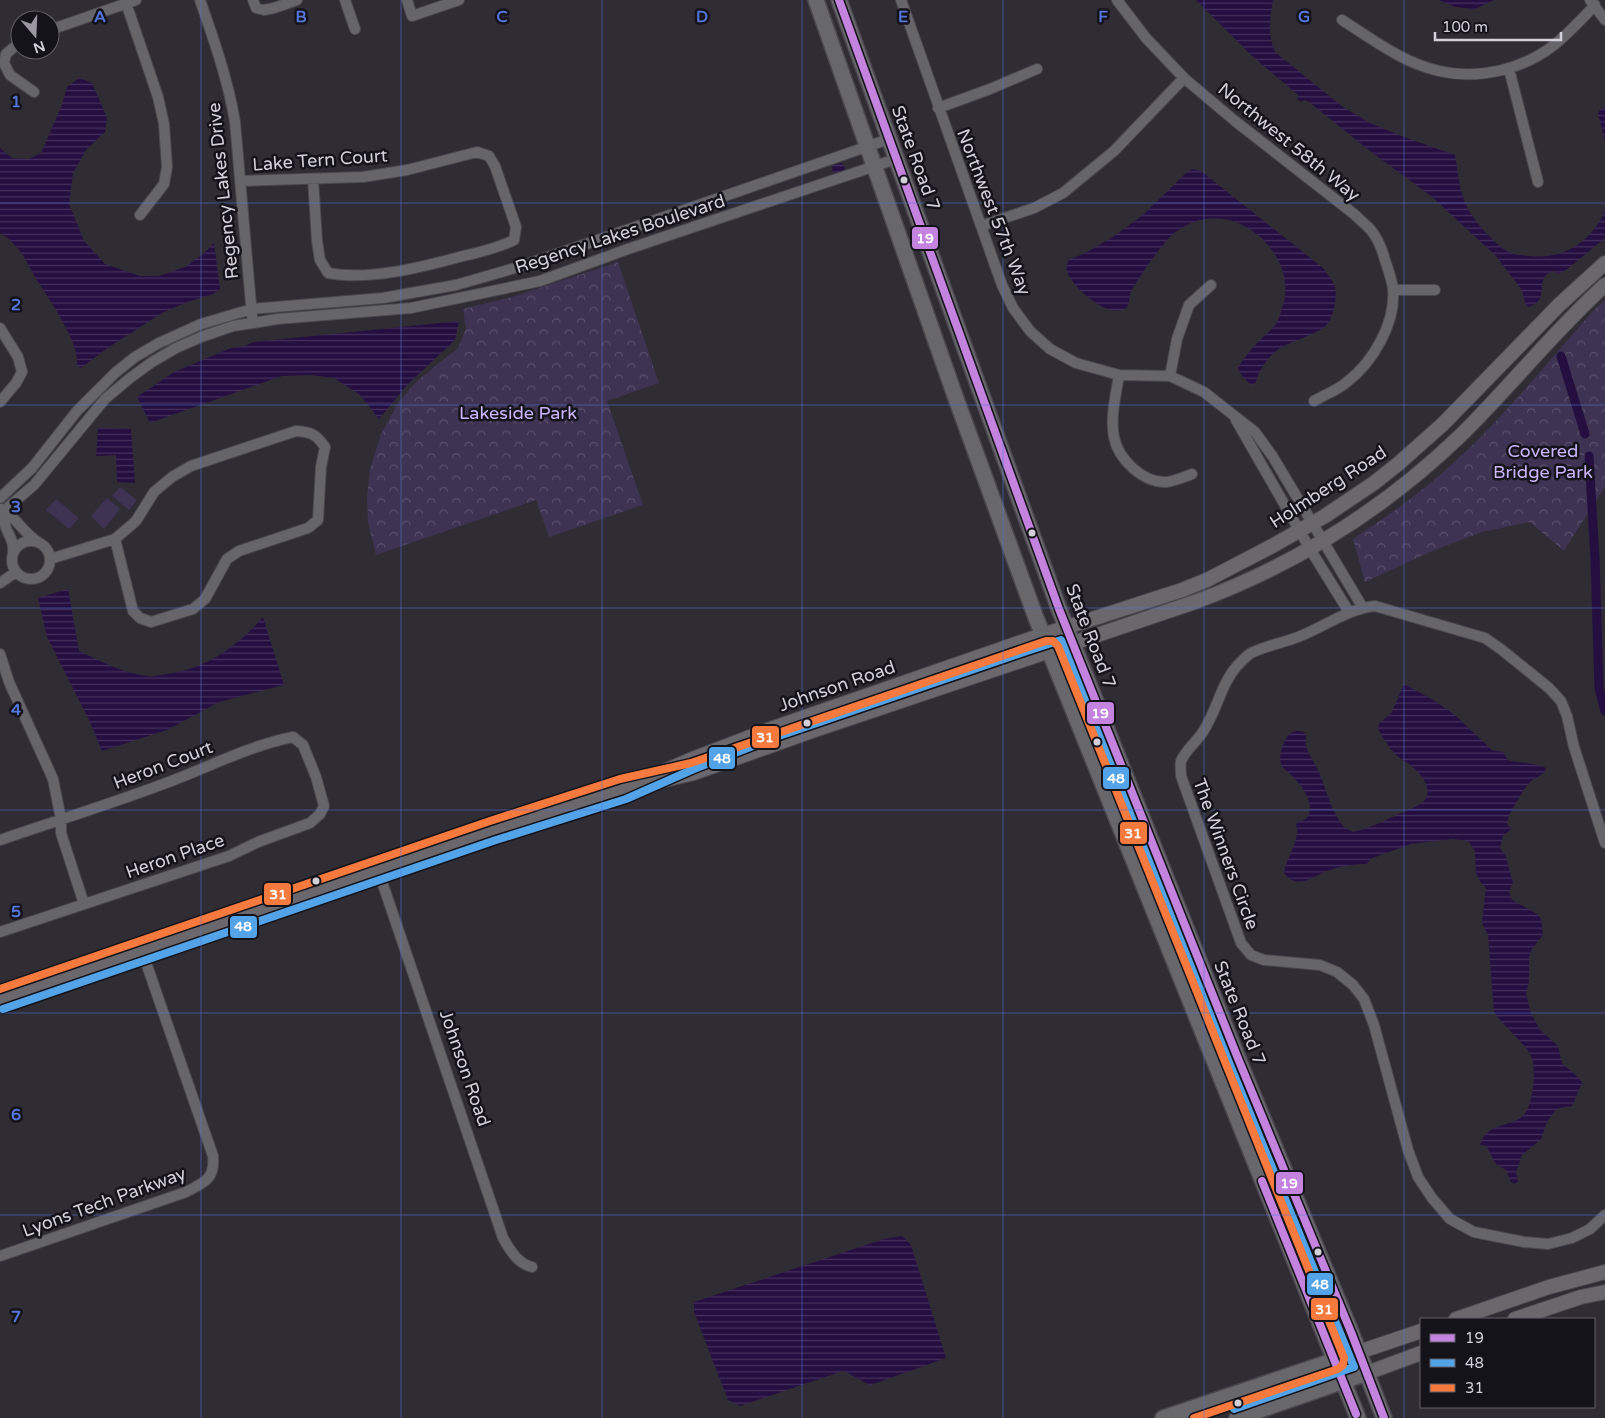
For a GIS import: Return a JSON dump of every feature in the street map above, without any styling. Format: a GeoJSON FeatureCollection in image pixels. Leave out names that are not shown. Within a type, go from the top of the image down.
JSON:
{"type":"FeatureCollection","features":[{"type":"Feature","properties":{"kind":"main road"},"geometry":{"type":"LineString","coordinates":[[816,0],[978,460],[1043,635],[1358,1418]]}},
{"type":"Feature","properties":{"kind":"main road","name":"State Road 7"},"geometry":{"type":"LineString","coordinates":[[838,0],[1072,643],[1384,1418]]}},
{"type":"Feature","properties":{"kind":"main road"},"geometry":{"type":"LineString","coordinates":[[1179,975],[1193,990],[1200,994],[1213,995]]}},
{"type":"Feature","properties":{"kind":"main road"},"geometry":{"type":"LineString","coordinates":[[1200,1029],[1222,1040],[1237,1056]]}},
{"type":"Feature","properties":{"kind":"main road"},"geometry":{"type":"LineString","coordinates":[[1163,1418],[1359,1352]]}},
{"type":"Feature","properties":{"kind":"main road"},"geometry":{"type":"LineString","coordinates":[[1237,1418],[1366,1374]]}},
{"type":"Feature","properties":{"kind":"street","name":"Regency Lakes Drive"},"geometry":{"type":"LineString","coordinates":[[200,0],[231,97],[235,122],[253,322]]}},
{"type":"Feature","properties":{"kind":"street"},"geometry":{"type":"LineString","coordinates":[[253,0],[256,8],[264,10],[297,0]]}},
{"type":"Feature","properties":{"kind":"street"},"geometry":{"type":"LineString","coordinates":[[345,0],[355,29]]}},
{"type":"Feature","properties":{"kind":"street"},"geometry":{"type":"LineString","coordinates":[[406,0],[412,16],[459,0]]}},
{"type":"Feature","properties":{"kind":"street","name":"Northwest 57th Way"},"geometry":{"type":"LineString","coordinates":[[901,0],[1002,285],[1013,308],[1030,331],[1050,349],[1076,363],[1119,375],[1170,376],[1204,392],[1256,432],[1363,608]]}},
{"type":"Feature","properties":{"kind":"street","name":"Northwest 58th Way"},"geometry":{"type":"LineString","coordinates":[[1117,0],[1146,38],[1184,78],[1354,214],[1370,230],[1380,245],[1393,290]]}},
{"type":"Feature","properties":{"kind":"street"},"geometry":{"type":"LineString","coordinates":[[60,26],[129,1],[158,97],[164,124],[167,167],[164,184],[140,216]]}},
{"type":"Feature","properties":{"kind":"street"},"geometry":{"type":"LineString","coordinates":[[1593,3],[1605,14]]}},
{"type":"Feature","properties":{"kind":"street"},"geometry":{"type":"LineString","coordinates":[[1593,3],[1605,20]]}},
{"type":"Feature","properties":{"kind":"street"},"geometry":{"type":"LineString","coordinates":[[1342,20],[1394,53],[1416,63],[1439,71],[1460,74],[1484,74],[1509,69],[1533,58],[1553,45],[1593,3]]}},
{"type":"Feature","properties":{"kind":"street"},"geometry":{"type":"LineString","coordinates":[[10,51],[6,54],[4,63],[10,75],[34,92]]}},
{"type":"Feature","properties":{"kind":"street"},"geometry":{"type":"LineString","coordinates":[[938,108],[1037,69]]}},
{"type":"Feature","properties":{"kind":"street"},"geometry":{"type":"LineString","coordinates":[[1509,69],[1538,182]]}},
{"type":"Feature","properties":{"kind":"street"},"geometry":{"type":"LineString","coordinates":[[981,226],[1034,208],[1063,193],[1114,151],[1184,78]]}},
{"type":"Feature","properties":{"kind":"street","name":"Regency Lakes Boulevard"},"geometry":{"type":"LineString","coordinates":[[0,498],[32,468],[77,411],[97,390],[135,357],[187,329],[230,314],[252,309],[383,298],[456,285],[590,244],[889,139]]}},
{"type":"Feature","properties":{"kind":"street","name":"Lake Tern Court"},"geometry":{"type":"LineString","coordinates":[[240,181],[363,177],[407,170],[477,152],[489,156],[494,166],[516,227],[514,240],[501,246],[428,266],[386,273],[342,276],[328,273],[320,260],[313,179]]}},
{"type":"Feature","properties":{"kind":"street","name":"Regency Lakes Boulevard"},"geometry":{"type":"LineString","coordinates":[[2,512],[34,485],[105,399],[130,378],[176,348],[201,337],[233,326],[253,322],[412,308],[540,281],[628,249],[896,159]]}},
{"type":"Feature","properties":{"kind":"street","name":"Holmberg Road"},"geometry":{"type":"LineString","coordinates":[[1067,628],[1196,585],[1300,531],[1374,483],[1421,445],[1559,304],[1605,263]]}},
{"type":"Feature","properties":{"kind":"street"},"geometry":{"type":"LineString","coordinates":[[1170,376],[1177,339],[1190,305],[1211,285]]}},
{"type":"Feature","properties":{"kind":"street"},"geometry":{"type":"LineString","coordinates":[[1072,643],[1255,578],[1310,549],[1364,515],[1437,457],[1485,410],[1579,309],[1605,286]]}},
{"type":"Feature","properties":{"kind":"street"},"geometry":{"type":"LineString","coordinates":[[1314,401],[1346,383],[1364,366],[1377,348],[1386,330],[1392,305],[1393,290],[1435,290]]}},
{"type":"Feature","properties":{"kind":"street"},"geometry":{"type":"LineString","coordinates":[[0,328],[18,357],[22,372],[16,383],[0,402]]}},
{"type":"Feature","properties":{"kind":"street"},"geometry":{"type":"LineString","coordinates":[[1119,375],[1113,416],[1114,438],[1123,457],[1139,473],[1154,481],[1167,482],[1192,474]]}},
{"type":"Feature","properties":{"kind":"street","name":"Northwest 57th Way"},"geometry":{"type":"LineString","coordinates":[[1233,414],[1348,612]]}},
{"type":"Feature","properties":{"kind":"street"},"geometry":{"type":"LineString","coordinates":[[50,559],[115,538],[136,521],[154,492],[191,466],[296,431],[309,432],[318,438],[325,447],[321,467],[318,520],[308,528],[239,551],[227,559],[205,599],[194,609],[152,622],[140,618],[134,612],[115,538]]}},
{"type":"Feature","properties":{"kind":"street"},"geometry":{"type":"LineString","coordinates":[[2,512],[15,520],[30,537],[41,544],[49,553],[50,559],[47,570],[38,578],[26,578],[16,572],[12,562],[14,546],[5,528],[2,512]]}},
{"type":"Feature","properties":{"kind":"street"},"geometry":{"type":"LineString","coordinates":[[13,552],[22,543],[28,541],[41,544]]}},
{"type":"Feature","properties":{"kind":"street"},"geometry":{"type":"LineString","coordinates":[[0,583],[16,572]]}},
{"type":"Feature","properties":{"kind":"street","name":"The Winners Circle"},"geometry":{"type":"LineString","coordinates":[[1605,843],[1574,747],[1567,716],[1561,701],[1549,688],[1485,638],[1375,606],[1348,612],[1281,644],[1262,648],[1248,655],[1236,667],[1226,683],[1203,732],[1181,762],[1181,776],[1241,943],[1252,954],[1264,960],[1320,965],[1337,972],[1353,985],[1364,998],[1374,1025],[1408,1150],[1418,1176],[1432,1198],[1450,1219],[1474,1232],[1524,1242],[1548,1244],[1572,1238],[1590,1229],[1605,1215]]}},
{"type":"Feature","properties":{"kind":"street","name":"Johnson Road"},"geometry":{"type":"LineString","coordinates":[[0,1000],[378,870],[623,789],[752,736],[1067,628]]}},
{"type":"Feature","properties":{"kind":"street","name":"Johnson Road"},"geometry":{"type":"LineString","coordinates":[[623,789],[694,773],[1072,643]]}},
{"type":"Feature","properties":{"kind":"street"},"geometry":{"type":"LineString","coordinates":[[0,654],[5,683],[53,780],[61,819],[61,833],[84,904]]}},
{"type":"Feature","properties":{"kind":"street"},"geometry":{"type":"LineString","coordinates":[[694,773],[702,763],[709,759],[746,745],[752,736]]}},
{"type":"Feature","properties":{"kind":"street","name":"Heron Court"},"geometry":{"type":"LineString","coordinates":[[0,840],[176,780],[208,766],[293,737],[303,745],[316,778]]}},
{"type":"Feature","properties":{"kind":"street","name":"Heron Place"},"geometry":{"type":"LineString","coordinates":[[0,932],[229,856],[265,839],[310,823],[320,814],[324,806],[316,778]]}},
{"type":"Feature","properties":{"kind":"street","name":"Johnson Road"},"geometry":{"type":"LineString","coordinates":[[378,870],[503,1238],[512,1253],[524,1265],[532,1267]]}},
{"type":"Feature","properties":{"kind":"street","name":"Lyons Tech Parkway"},"geometry":{"type":"LineString","coordinates":[[0,1256],[186,1192],[202,1184],[213,1171],[213,1156],[142,951]]}},
{"type":"Feature","properties":{"kind":"street"},"geometry":{"type":"LineString","coordinates":[[1459,1318],[1549,1287],[1605,1272]]}},
{"type":"Feature","properties":{"kind":"street"},"geometry":{"type":"LineString","coordinates":[[1518,1318],[1581,1297],[1605,1292]]}},
{"type":"Feature","properties":{"kind":"street"},"geometry":{"type":"LineString","coordinates":[[1359,1352],[1420,1331]]}},
{"type":"Feature","properties":{"kind":"street"},"geometry":{"type":"LineString","coordinates":[[1366,1374],[1420,1353]]}},
{"type":"Feature","properties":{"kind":"green space","name":"Lakeside Park"},"geometry":{"type":"Polygon","coordinates":[[[618,262],[659,383],[607,401],[643,505],[549,537],[536,500],[376,555],[368,522],[367,496],[370,469],[381,434],[398,403],[417,381],[458,348],[466,328],[463,309],[512,297],[618,262]]]}},
{"type":"Feature","properties":{"kind":"green space","name":"Covered Bridge Park"},"geometry":{"type":"Polygon","coordinates":[[[1605,300],[1605,486],[1564,551],[1530,522],[1482,532],[1430,552],[1365,582],[1353,539],[1413,497],[1468,450],[1505,412],[1593,311],[1605,300]]]}},
{"type":"Feature","properties":{"kind":"green space"},"geometry":{"type":"Polygon","coordinates":[[[120,487],[137,500],[129,510],[112,496],[120,487]]]}},
{"type":"Feature","properties":{"kind":"green space"},"geometry":{"type":"Polygon","coordinates":[[[107,498],[120,509],[104,529],[91,516],[107,498]]]}},
{"type":"Feature","properties":{"kind":"green space"},"geometry":{"type":"Polygon","coordinates":[[[56,499],[79,518],[69,529],[46,510],[56,499]]]}},
{"type":"Feature","properties":{"kind":"shaded area"},"geometry":{"type":"Polygon","coordinates":[[[1196,0],[1273,0],[1270,34],[1276,53],[1343,107],[1370,123],[1455,155],[1462,195],[1470,212],[1492,239],[1509,252],[1518,255],[1540,257],[1564,252],[1574,247],[1592,232],[1605,211],[1605,238],[1566,270],[1558,274],[1553,271],[1547,275],[1542,284],[1540,299],[1529,307],[1525,303],[1522,290],[1495,255],[1431,196],[1370,151],[1309,102],[1304,100],[1301,102],[1297,99],[1299,96],[1251,55],[1196,0]]]}},
{"type":"Feature","properties":{"kind":"shaded area"},"geometry":{"type":"Polygon","coordinates":[[[1439,0],[1494,0],[1475,9],[1455,7],[1439,0]]]}},
{"type":"Feature","properties":{"kind":"shaded area"},"geometry":{"type":"Polygon","coordinates":[[[79,78],[92,83],[107,118],[105,132],[86,150],[73,173],[69,204],[84,241],[105,264],[140,276],[159,276],[185,267],[214,243],[220,289],[213,294],[187,302],[162,313],[106,349],[81,368],[77,365],[73,343],[68,331],[53,305],[19,250],[0,233],[0,148],[12,158],[29,159],[41,153],[62,105],[67,87],[79,78]]]}},
{"type":"Feature","properties":{"kind":"shaded area"},"geometry":{"type":"Polygon","coordinates":[[[1605,107],[1605,141],[1598,114],[1605,107]]]}},
{"type":"Feature","properties":{"kind":"shaded area"},"geometry":{"type":"Polygon","coordinates":[[[841,163],[845,168],[844,171],[833,172],[833,165],[841,163]]]}},
{"type":"Feature","properties":{"kind":"shaded area"},"geometry":{"type":"Polygon","coordinates":[[[1192,169],[1201,171],[1323,268],[1334,284],[1336,295],[1334,309],[1326,326],[1276,351],[1264,365],[1253,385],[1244,377],[1238,367],[1254,346],[1276,324],[1285,298],[1284,278],[1279,262],[1270,248],[1258,235],[1244,226],[1228,220],[1211,218],[1192,223],[1174,233],[1143,272],[1132,289],[1128,306],[1122,310],[1115,311],[1098,305],[1075,285],[1067,271],[1069,260],[1113,237],[1143,215],[1192,169]]]}},
{"type":"Feature","properties":{"kind":"shaded area"},"geometry":{"type":"Polygon","coordinates":[[[459,321],[455,340],[408,384],[379,419],[360,395],[334,378],[310,375],[282,376],[150,423],[137,397],[174,372],[231,348],[245,346],[253,342],[459,321]]]}},
{"type":"Feature","properties":{"kind":"shaded area"},"geometry":{"type":"Polygon","coordinates":[[[98,428],[131,429],[135,483],[117,482],[116,455],[96,456],[98,428]]]}},
{"type":"Feature","properties":{"kind":"shaded area"},"geometry":{"type":"Polygon","coordinates":[[[68,589],[79,651],[103,663],[147,676],[181,671],[207,662],[231,647],[263,617],[284,685],[219,702],[167,730],[102,751],[90,722],[47,637],[38,598],[68,589]]]}},
{"type":"Feature","properties":{"kind":"shaded area"},"geometry":{"type":"Polygon","coordinates":[[[1404,684],[1435,701],[1456,716],[1492,750],[1503,752],[1508,760],[1546,768],[1544,773],[1531,781],[1525,788],[1509,815],[1507,824],[1511,828],[1503,836],[1500,848],[1506,857],[1513,883],[1509,892],[1512,900],[1537,914],[1541,919],[1543,935],[1532,949],[1529,957],[1529,982],[1526,994],[1531,1013],[1540,1030],[1558,1046],[1562,1063],[1582,1083],[1572,1106],[1559,1108],[1554,1112],[1547,1122],[1541,1139],[1522,1155],[1516,1172],[1518,1181],[1515,1184],[1511,1182],[1506,1170],[1496,1164],[1486,1146],[1480,1145],[1488,1132],[1523,1116],[1532,1096],[1533,1062],[1528,1051],[1494,1012],[1488,935],[1482,923],[1486,888],[1476,873],[1475,851],[1468,841],[1453,839],[1411,844],[1370,859],[1367,864],[1337,868],[1305,881],[1294,881],[1284,873],[1297,836],[1296,824],[1307,818],[1310,809],[1308,798],[1303,789],[1283,768],[1280,761],[1284,743],[1292,732],[1304,732],[1307,750],[1319,772],[1333,808],[1342,824],[1351,831],[1373,826],[1424,801],[1427,796],[1427,786],[1421,776],[1395,753],[1378,728],[1379,724],[1392,712],[1404,684]]]}},
{"type":"Feature","properties":{"kind":"shaded area"},"geometry":{"type":"Polygon","coordinates":[[[902,1236],[911,1245],[946,1358],[871,1385],[843,1371],[740,1406],[728,1400],[694,1312],[694,1302],[884,1239],[902,1236]]]}},
{"type":"Feature","properties":{"kind":"waterway"},"geometry":{"type":"LineString","coordinates":[[1561,356],[1585,434]]}},
{"type":"Feature","properties":{"kind":"waterway"},"geometry":{"type":"LineString","coordinates":[[1589,456],[1595,559],[1599,688],[1605,711]]}},
{"type":"Feature","properties":{"kind":"transit line","name":"19"},"geometry":{"type":"LineString","coordinates":[[839,0],[1059,609],[1384,1418]]}},
{"type":"Feature","properties":{"kind":"transit line","name":"48"},"geometry":{"type":"LineString","coordinates":[[3,1009],[496,840],[626,799],[694,769],[776,737],[1061,640],[1228,1060],[1354,1367],[1234,1409]]}},
{"type":"Feature","properties":{"kind":"transit line","name":"31"},"geometry":{"type":"LineString","coordinates":[[0,989],[490,821],[620,779],[691,763],[1046,641],[1053,641],[1058,646],[1344,1358],[1343,1365],[1338,1369],[1194,1418]]}},
{"type":"Feature","properties":{"kind":"transit line","name":"19"},"geometry":{"type":"LineString","coordinates":[[1262,1181],[1356,1414]]}}]}
